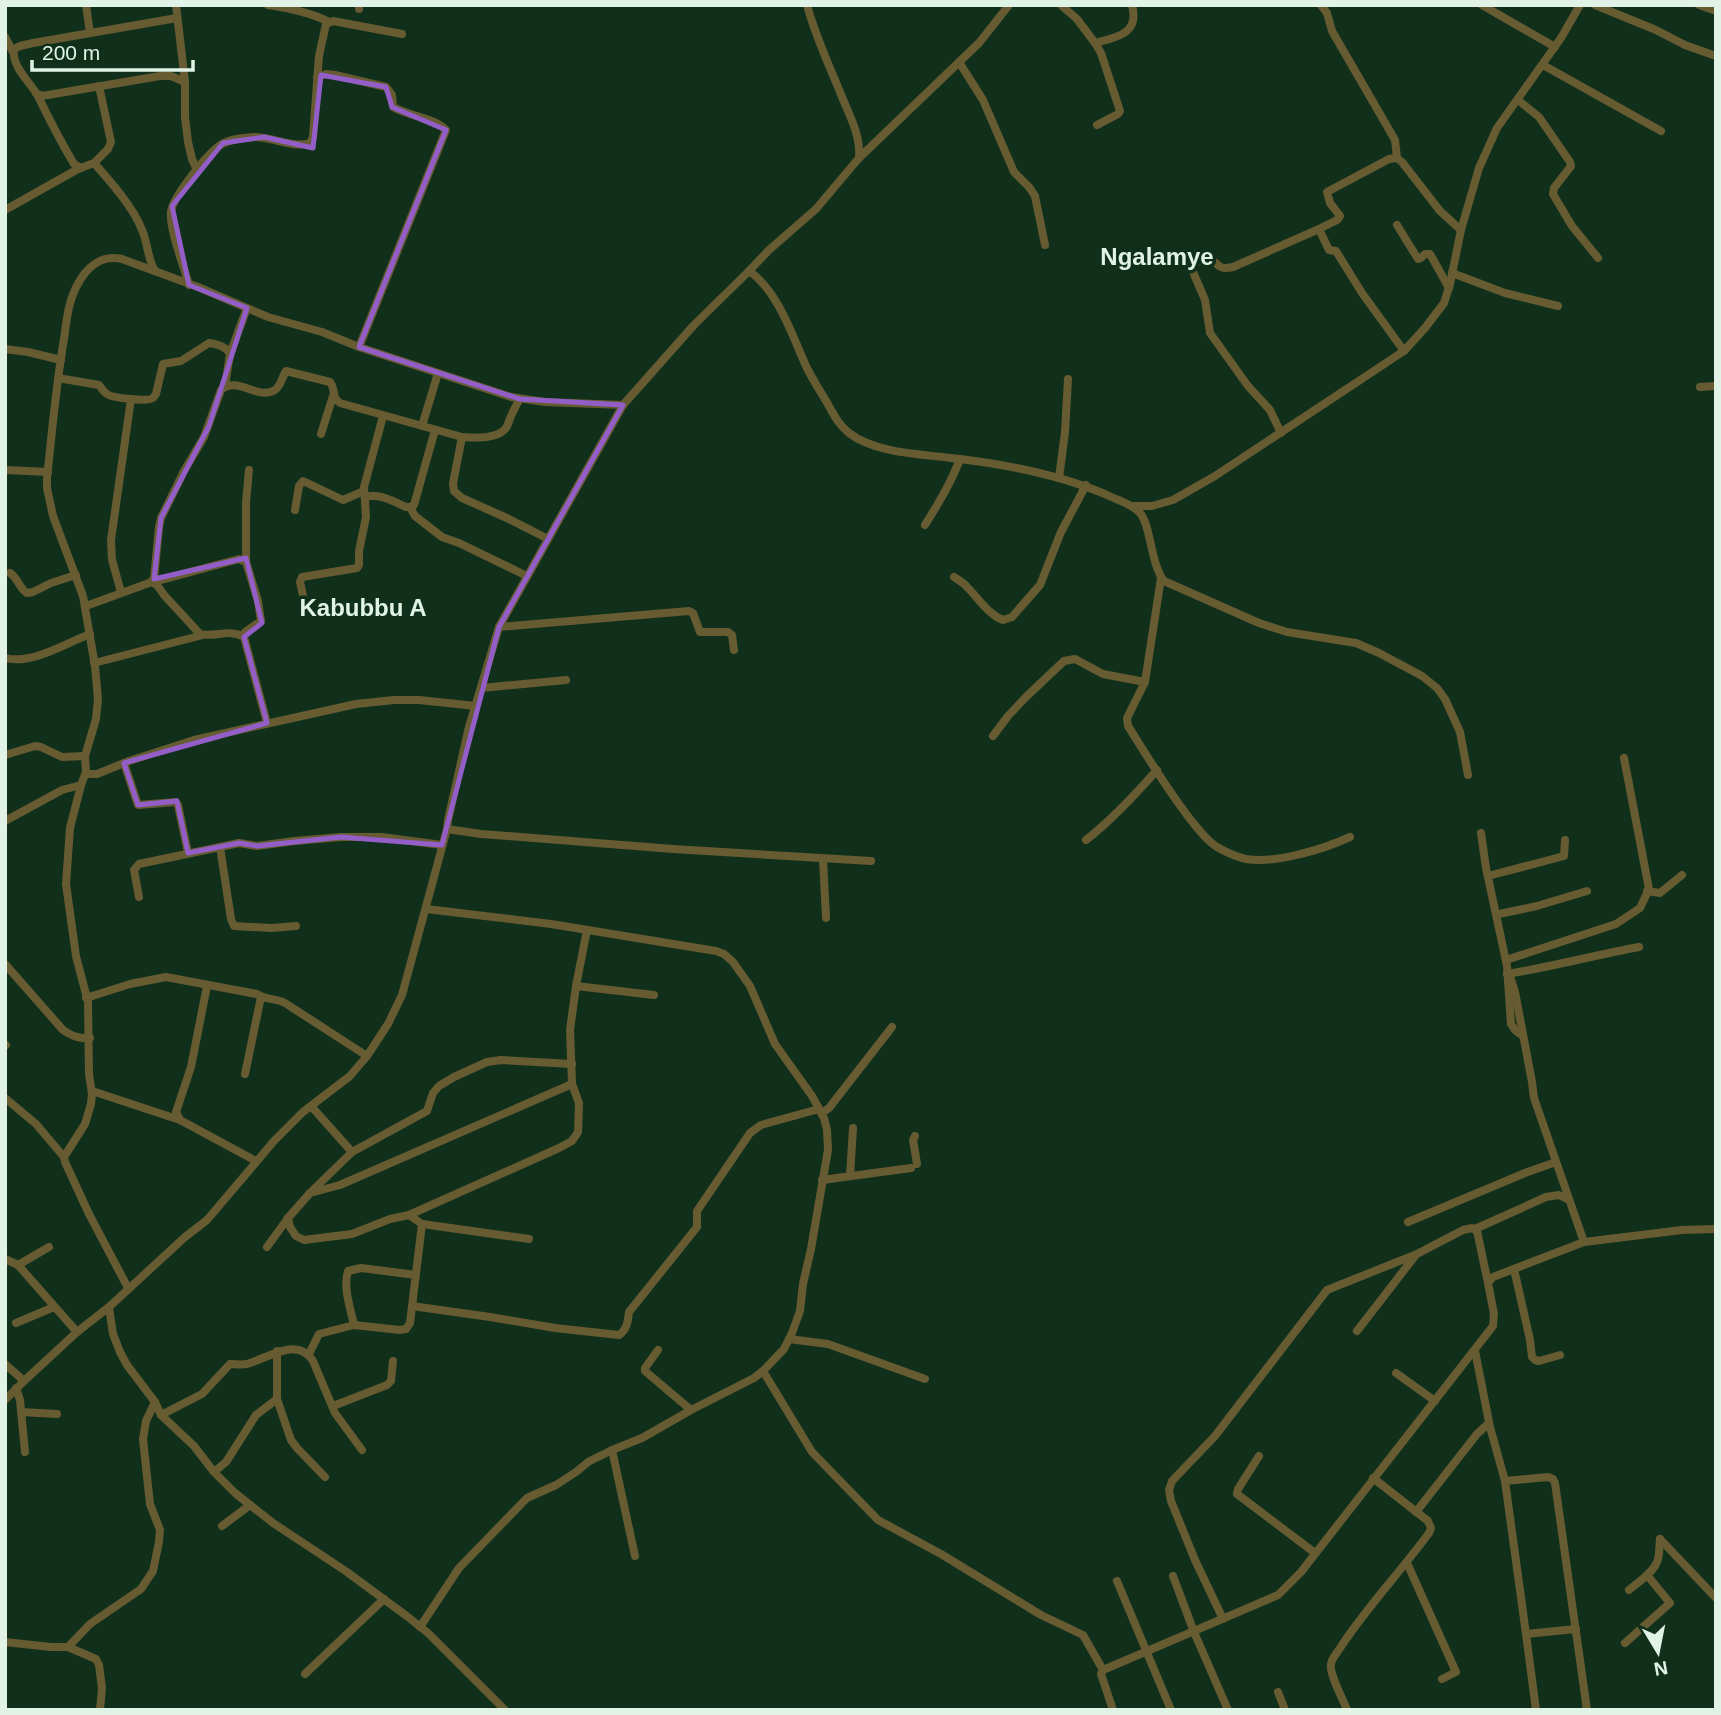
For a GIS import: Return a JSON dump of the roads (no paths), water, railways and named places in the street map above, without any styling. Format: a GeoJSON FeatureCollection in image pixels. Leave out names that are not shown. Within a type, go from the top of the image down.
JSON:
{"type":"FeatureCollection","features":[{"type":"Feature","properties":{"kind":"street"},"geometry":{"type":"LineString","coordinates":[[86,5],[90,33]]}},
{"type":"Feature","properties":{"kind":"street"},"geometry":{"type":"LineString","coordinates":[[176,5],[185,82],[188,142],[197,170]]}},
{"type":"Feature","properties":{"kind":"street"},"geometry":{"type":"LineString","coordinates":[[268,5],[316,15],[329,22],[402,34]]}},
{"type":"Feature","properties":{"kind":"street"},"geometry":{"type":"LineString","coordinates":[[807,5],[854,126],[860,149],[859,159]]}},
{"type":"Feature","properties":{"kind":"street"},"geometry":{"type":"LineString","coordinates":[[5,1400],[77,1332],[207,1220],[285,1130],[350,1076],[367,1056],[388,1024],[402,995],[447,829],[464,746],[499,627],[624,405],[676,343],[789,231],[816,209],[859,159],[993,27],[1009,5]]}},
{"type":"Feature","properties":{"kind":"street"},"geometry":{"type":"LineString","coordinates":[[1061,5],[1077,19],[1101,54],[1120,111],[1097,125]]}},
{"type":"Feature","properties":{"kind":"street"},"geometry":{"type":"LineString","coordinates":[[1095,44],[1128,31],[1135,15],[1132,5]]}},
{"type":"Feature","properties":{"kind":"street"},"geometry":{"type":"LineString","coordinates":[[1321,5],[1327,13],[1332,31],[1395,140],[1397,158],[1440,211],[1461,230]]}},
{"type":"Feature","properties":{"kind":"street"},"geometry":{"type":"LineString","coordinates":[[1482,5],[1555,47]]}},
{"type":"Feature","properties":{"kind":"street"},"geometry":{"type":"LineString","coordinates":[[1130,506],[1152,506],[1173,500],[1215,476],[1404,351],[1444,303],[1479,168],[1497,128],[1543,65],[1580,5]]}},
{"type":"Feature","properties":{"kind":"street"},"geometry":{"type":"LineString","coordinates":[[1595,5],[1716,56]]}},
{"type":"Feature","properties":{"kind":"street"},"geometry":{"type":"LineString","coordinates":[[1699,5],[1716,11]]}},
{"type":"Feature","properties":{"kind":"street"},"geometry":{"type":"LineString","coordinates":[[13,52],[20,46],[177,18]]}},
{"type":"Feature","properties":{"kind":"street"},"geometry":{"type":"LineString","coordinates":[[189,285],[172,226],[171,211],[174,202],[197,170],[223,143],[264,137],[301,145],[310,143],[313,137],[319,56],[326,24],[329,22]]}},
{"type":"Feature","properties":{"kind":"street"},"geometry":{"type":"LineString","coordinates":[[5,37],[74,164],[81,168]]}},
{"type":"Feature","properties":{"kind":"street"},"geometry":{"type":"LineString","coordinates":[[959,62],[983,100],[1014,172],[1035,196],[1045,245]]}},
{"type":"Feature","properties":{"kind":"street"},"geometry":{"type":"LineString","coordinates":[[1543,65],[1661,131]]}},
{"type":"Feature","properties":{"kind":"street"},"geometry":{"type":"LineString","coordinates":[[317,77],[335,75],[386,87],[392,95],[393,107],[445,128],[359,347]]}},
{"type":"Feature","properties":{"kind":"street"},"geometry":{"type":"LineString","coordinates":[[36,93],[42,96],[160,76],[171,76],[185,82]]}},
{"type":"Feature","properties":{"kind":"street"},"geometry":{"type":"LineString","coordinates":[[5,210],[94,163],[108,149],[111,142],[99,86]]}},
{"type":"Feature","properties":{"kind":"street"},"geometry":{"type":"LineString","coordinates":[[1518,100],[1539,117],[1570,162],[1571,166],[1554,188],[1553,194],[1572,226],[1598,258]]}},
{"type":"Feature","properties":{"kind":"street"},"geometry":{"type":"LineString","coordinates":[[1281,433],[1270,411],[1248,386],[1210,333],[1205,300],[1190,265],[1210,258],[1219,267],[1233,267],[1338,220],[1340,216],[1326,192],[1389,159],[1397,158]]}},
{"type":"Feature","properties":{"kind":"street"},"geometry":{"type":"LineString","coordinates":[[94,163],[117,191],[142,229],[150,263],[155,271]]}},
{"type":"Feature","properties":{"kind":"street"},"geometry":{"type":"LineString","coordinates":[[1397,225],[1418,259],[1430,254],[1449,288]]}},
{"type":"Feature","properties":{"kind":"street"},"geometry":{"type":"LineString","coordinates":[[1320,229],[1329,250],[1336,251],[1404,351]]}},
{"type":"Feature","properties":{"kind":"street"},"geometry":{"type":"LineString","coordinates":[[64,1157],[85,1124],[92,1091],[89,1074],[89,1011],[76,956],[66,884],[70,828],[86,772],[85,756],[98,708],[86,606],[50,506],[47,488],[58,378],[72,296],[93,264],[115,257],[268,317],[321,332],[520,399],[624,405]]}},
{"type":"Feature","properties":{"kind":"street"},"geometry":{"type":"LineString","coordinates":[[749,271],[759,278],[768,290],[818,389],[836,420],[848,432],[875,446],[914,454],[990,463],[1086,485],[1139,511],[1144,519],[1161,578],[1145,682],[1127,718],[1128,726],[1174,799],[1206,838],[1216,847],[1245,859],[1265,859],[1321,849],[1350,836]]}},
{"type":"Feature","properties":{"kind":"street"},"geometry":{"type":"LineString","coordinates":[[1452,273],[1505,293],[1558,306]]}},
{"type":"Feature","properties":{"kind":"street"},"geometry":{"type":"LineString","coordinates":[[225,386],[230,354],[247,308]]}},
{"type":"Feature","properties":{"kind":"street"},"geometry":{"type":"LineString","coordinates":[[58,378],[99,385],[107,394],[131,399],[152,399],[156,394],[163,364],[181,360],[209,343],[220,345],[230,354]]}},
{"type":"Feature","properties":{"kind":"street"},"geometry":{"type":"LineString","coordinates":[[5,349],[61,360]]}},
{"type":"Feature","properties":{"kind":"street"},"geometry":{"type":"LineString","coordinates":[[203,635],[164,595],[155,581],[161,518],[204,436],[221,390],[232,384],[268,393],[279,387],[283,373],[289,371],[330,382],[333,396],[321,434]]}},
{"type":"Feature","properties":{"kind":"street"},"geometry":{"type":"LineString","coordinates":[[422,426],[438,373]]}},
{"type":"Feature","properties":{"kind":"street"},"geometry":{"type":"LineString","coordinates":[[1059,478],[1068,379]]}},
{"type":"Feature","properties":{"kind":"street"},"geometry":{"type":"LineString","coordinates":[[1700,387],[1716,386]]}},
{"type":"Feature","properties":{"kind":"street"},"geometry":{"type":"LineString","coordinates":[[333,396],[340,403],[462,438],[503,432],[520,399]]}},
{"type":"Feature","properties":{"kind":"street"},"geometry":{"type":"LineString","coordinates":[[121,592],[112,560],[111,540],[131,399]]}},
{"type":"Feature","properties":{"kind":"street"},"geometry":{"type":"LineString","coordinates":[[304,600],[300,582],[302,577],[359,567],[359,551],[366,517],[365,494],[383,416]]}},
{"type":"Feature","properties":{"kind":"street"},"geometry":{"type":"LineString","coordinates":[[410,508],[417,496],[435,430]]}},
{"type":"Feature","properties":{"kind":"street"},"geometry":{"type":"LineString","coordinates":[[462,438],[453,483],[454,491],[462,498],[548,539]]}},
{"type":"Feature","properties":{"kind":"street"},"geometry":{"type":"LineString","coordinates":[[925,525],[944,494],[960,459]]}},
{"type":"Feature","properties":{"kind":"street"},"geometry":{"type":"LineString","coordinates":[[94,663],[203,635],[242,633],[259,624],[261,616],[258,601],[246,562],[249,470]]}},
{"type":"Feature","properties":{"kind":"street"},"geometry":{"type":"LineString","coordinates":[[6,473],[48,472]]}},
{"type":"Feature","properties":{"kind":"street"},"geometry":{"type":"LineString","coordinates":[[295,510],[299,486],[303,481],[343,500],[365,494],[380,496],[410,508],[415,516],[437,534],[527,576]]}},
{"type":"Feature","properties":{"kind":"street"},"geometry":{"type":"LineString","coordinates":[[954,577],[966,585],[996,617],[1003,620],[1012,617],[1040,586],[1061,532],[1086,485]]}},
{"type":"Feature","properties":{"kind":"street"},"geometry":{"type":"LineString","coordinates":[[1144,519],[1152,506]]}},
{"type":"Feature","properties":{"kind":"street"},"geometry":{"type":"LineString","coordinates":[[86,606],[155,581],[239,559],[246,562]]}},
{"type":"Feature","properties":{"kind":"street"},"geometry":{"type":"LineString","coordinates":[[10,573],[27,593],[76,575]]}},
{"type":"Feature","properties":{"kind":"street"},"geometry":{"type":"LineString","coordinates":[[1161,578],[1168,584],[1259,623],[1286,632],[1356,643],[1422,676],[1446,699],[1460,732],[1468,775]]}},
{"type":"Feature","properties":{"kind":"street"},"geometry":{"type":"LineString","coordinates":[[499,627],[689,611],[693,613],[700,632],[724,631],[732,635],[734,650]]}},
{"type":"Feature","properties":{"kind":"street"},"geometry":{"type":"LineString","coordinates":[[242,633],[267,723]]}},
{"type":"Feature","properties":{"kind":"street"},"geometry":{"type":"LineString","coordinates":[[5,658],[15,660],[45,653],[90,634]]}},
{"type":"Feature","properties":{"kind":"street"},"geometry":{"type":"LineString","coordinates":[[993,736],[1008,716],[1064,661],[1075,659],[1102,674],[1145,682]]}},
{"type":"Feature","properties":{"kind":"street"},"geometry":{"type":"LineString","coordinates":[[481,688],[566,680]]}},
{"type":"Feature","properties":{"kind":"street"},"geometry":{"type":"LineString","coordinates":[[86,772],[93,775],[187,742],[356,704],[419,700],[476,706]]}},
{"type":"Feature","properties":{"kind":"street"},"geometry":{"type":"LineString","coordinates":[[6,754],[35,746],[62,757],[85,756]]}},
{"type":"Feature","properties":{"kind":"street"},"geometry":{"type":"LineString","coordinates":[[1506,960],[1616,924],[1640,908],[1649,888],[1624,758]]}},
{"type":"Feature","properties":{"kind":"street"},"geometry":{"type":"LineString","coordinates":[[124,763],[138,805],[176,802],[188,853]]}},
{"type":"Feature","properties":{"kind":"street"},"geometry":{"type":"LineString","coordinates":[[1086,840],[1104,826],[1157,770]]}},
{"type":"Feature","properties":{"kind":"street"},"geometry":{"type":"LineString","coordinates":[[5,821],[62,790],[81,785]]}},
{"type":"Feature","properties":{"kind":"street"},"geometry":{"type":"LineString","coordinates":[[447,829],[871,861]]}},
{"type":"Feature","properties":{"kind":"street"},"geometry":{"type":"LineString","coordinates":[[1481,833],[1507,974],[1516,992],[1534,1098],[1584,1242]]}},
{"type":"Feature","properties":{"kind":"street"},"geometry":{"type":"LineString","coordinates":[[139,897],[134,870],[139,864],[239,843],[257,846],[341,837],[382,837],[442,845]]}},
{"type":"Feature","properties":{"kind":"street"},"geometry":{"type":"LineString","coordinates":[[1488,876],[1564,856],[1565,840]]}},
{"type":"Feature","properties":{"kind":"street"},"geometry":{"type":"LineString","coordinates":[[220,847],[234,926],[296,926]]}},
{"type":"Feature","properties":{"kind":"street"},"geometry":{"type":"LineString","coordinates":[[823,859],[827,918]]}},
{"type":"Feature","properties":{"kind":"street"},"geometry":{"type":"LineString","coordinates":[[1647,891],[1660,893],[1682,875]]}},
{"type":"Feature","properties":{"kind":"street"},"geometry":{"type":"LineString","coordinates":[[1499,914],[1587,891]]}},
{"type":"Feature","properties":{"kind":"street"},"geometry":{"type":"LineString","coordinates":[[421,1627],[459,1568],[527,1498],[556,1485],[588,1462],[642,1438],[744,1384],[763,1371],[784,1349],[800,1311],[828,1150],[827,1130],[820,1111],[775,1044],[750,986],[724,954],[587,930],[426,909]]}},
{"type":"Feature","properties":{"kind":"street"},"geometry":{"type":"LineString","coordinates":[[288,1217],[296,1236],[304,1240],[352,1234],[390,1219],[410,1215],[572,1141],[578,1132],[579,1104],[572,1084],[570,1030],[587,930]]}},
{"type":"Feature","properties":{"kind":"street"},"geometry":{"type":"LineString","coordinates":[[1507,974],[1639,947]]}},
{"type":"Feature","properties":{"kind":"street"},"geometry":{"type":"LineString","coordinates":[[5,964],[63,1030],[79,1038],[90,1038]]}},
{"type":"Feature","properties":{"kind":"street"},"geometry":{"type":"LineString","coordinates":[[86,998],[130,984],[162,978],[257,994],[285,1003],[367,1056]]}},
{"type":"Feature","properties":{"kind":"street"},"geometry":{"type":"LineString","coordinates":[[176,1116],[191,1067],[208,986]]}},
{"type":"Feature","properties":{"kind":"street"},"geometry":{"type":"LineString","coordinates":[[576,986],[654,995]]}},
{"type":"Feature","properties":{"kind":"street"},"geometry":{"type":"LineString","coordinates":[[245,1074],[261,997]]}},
{"type":"Feature","properties":{"kind":"street"},"geometry":{"type":"LineString","coordinates":[[412,1306],[619,1335],[628,1323],[629,1312],[696,1227],[697,1211],[750,1133],[761,1125],[829,1108],[892,1027]]}},
{"type":"Feature","properties":{"kind":"street"},"geometry":{"type":"LineString","coordinates":[[267,1247],[288,1217],[352,1152],[427,1111],[433,1093],[454,1077],[487,1062],[501,1060],[572,1064]]}},
{"type":"Feature","properties":{"kind":"street"},"geometry":{"type":"LineString","coordinates":[[310,1193],[340,1185],[572,1084]]}},
{"type":"Feature","properties":{"kind":"street"},"geometry":{"type":"LineString","coordinates":[[92,1091],[176,1116],[256,1161]]}},
{"type":"Feature","properties":{"kind":"street"},"geometry":{"type":"LineString","coordinates":[[5,1098],[36,1124],[64,1157],[89,1214],[128,1288]]}},
{"type":"Feature","properties":{"kind":"street"},"geometry":{"type":"LineString","coordinates":[[311,1106],[352,1152]]}},
{"type":"Feature","properties":{"kind":"street"},"geometry":{"type":"LineString","coordinates":[[850,1176],[853,1128]]}},
{"type":"Feature","properties":{"kind":"street"},"geometry":{"type":"LineString","coordinates":[[822,1180],[914,1166],[915,1136]]}},
{"type":"Feature","properties":{"kind":"street"},"geometry":{"type":"LineString","coordinates":[[1408,1222],[1556,1162]]}},
{"type":"Feature","properties":{"kind":"street"},"geometry":{"type":"LineString","coordinates":[[1223,1619],[1195,1560],[1169,1490],[1172,1481],[1215,1436],[1327,1290],[1546,1197],[1559,1195],[1570,1201]]}},
{"type":"Feature","properties":{"kind":"street"},"geometry":{"type":"LineString","coordinates":[[410,1215],[422,1224],[529,1239]]}},
{"type":"Feature","properties":{"kind":"street"},"geometry":{"type":"LineString","coordinates":[[309,1354],[319,1334],[354,1325],[406,1329],[410,1323],[422,1224]]}},
{"type":"Feature","properties":{"kind":"street"},"geometry":{"type":"LineString","coordinates":[[1488,1283],[1493,1277],[1584,1242],[1716,1228]]}},
{"type":"Feature","properties":{"kind":"street"},"geometry":{"type":"LineString","coordinates":[[1113,1710],[1101,1676],[1103,1670],[1278,1595],[1301,1572],[1475,1351],[1494,1322],[1475,1229]]}},
{"type":"Feature","properties":{"kind":"street"},"geometry":{"type":"LineString","coordinates":[[18,1265],[49,1247]]}},
{"type":"Feature","properties":{"kind":"street"},"geometry":{"type":"LineString","coordinates":[[1357,1331],[1417,1254]]}},
{"type":"Feature","properties":{"kind":"street"},"geometry":{"type":"LineString","coordinates":[[5,1259],[18,1265],[77,1332]]}},
{"type":"Feature","properties":{"kind":"street"},"geometry":{"type":"LineString","coordinates":[[354,1325],[346,1293],[348,1270],[361,1268],[416,1275]]}},
{"type":"Feature","properties":{"kind":"street"},"geometry":{"type":"LineString","coordinates":[[1514,1269],[1532,1357],[1539,1361],[1560,1355]]}},
{"type":"Feature","properties":{"kind":"street"},"geometry":{"type":"LineString","coordinates":[[16,1323],[54,1307]]}},
{"type":"Feature","properties":{"kind":"street"},"geometry":{"type":"LineString","coordinates":[[109,1307],[113,1334],[127,1365],[155,1402],[161,1415],[194,1446],[214,1472],[235,1493],[273,1523],[347,1572],[421,1627],[505,1710]]}},
{"type":"Feature","properties":{"kind":"street"},"geometry":{"type":"LineString","coordinates":[[789,1339],[828,1344],[925,1379]]}},
{"type":"Feature","properties":{"kind":"street"},"geometry":{"type":"LineString","coordinates":[[161,1415],[202,1394],[230,1364],[243,1365],[277,1352],[304,1350],[309,1354],[335,1413],[362,1450]]}},
{"type":"Feature","properties":{"kind":"street"},"geometry":{"type":"LineString","coordinates":[[658,1350],[645,1367],[645,1371],[691,1410]]}},
{"type":"Feature","properties":{"kind":"street"},"geometry":{"type":"LineString","coordinates":[[1475,1351],[1489,1423],[1505,1481],[1536,1710]]}},
{"type":"Feature","properties":{"kind":"street"},"geometry":{"type":"LineString","coordinates":[[277,1352],[277,1399],[291,1440],[325,1477]]}},
{"type":"Feature","properties":{"kind":"street"},"geometry":{"type":"LineString","coordinates":[[333,1406],[387,1385],[391,1381],[393,1361]]}},
{"type":"Feature","properties":{"kind":"street"},"geometry":{"type":"LineString","coordinates":[[5,1364],[24,1381]]}},
{"type":"Feature","properties":{"kind":"street"},"geometry":{"type":"LineString","coordinates":[[763,1371],[812,1452],[878,1520],[941,1554],[1041,1615],[1083,1636],[1103,1670]]}},
{"type":"Feature","properties":{"kind":"street"},"geometry":{"type":"LineString","coordinates":[[1396,1373],[1435,1401]]}},
{"type":"Feature","properties":{"kind":"street"},"geometry":{"type":"LineString","coordinates":[[16,1388],[25,1452]]}},
{"type":"Feature","properties":{"kind":"street"},"geometry":{"type":"LineString","coordinates":[[214,1472],[226,1462],[256,1415],[277,1399]]}},
{"type":"Feature","properties":{"kind":"street"},"geometry":{"type":"LineString","coordinates":[[68,1647],[90,1625],[141,1589],[153,1571],[160,1530],[150,1504],[143,1439],[146,1421],[155,1402]]}},
{"type":"Feature","properties":{"kind":"street"},"geometry":{"type":"LineString","coordinates":[[21,1412],[57,1413]]}},
{"type":"Feature","properties":{"kind":"street"},"geometry":{"type":"LineString","coordinates":[[1416,1512],[1489,1423]]}},
{"type":"Feature","properties":{"kind":"street"},"geometry":{"type":"LineString","coordinates":[[612,1450],[635,1556]]}},
{"type":"Feature","properties":{"kind":"street"},"geometry":{"type":"LineString","coordinates":[[1259,1456],[1237,1494],[1315,1553]]}},
{"type":"Feature","properties":{"kind":"street"},"geometry":{"type":"LineString","coordinates":[[1505,1481],[1548,1477],[1555,1483],[1587,1710]]}},
{"type":"Feature","properties":{"kind":"street"},"geometry":{"type":"LineString","coordinates":[[1347,1710],[1330,1665],[1348,1636],[1407,1563],[1431,1528],[1428,1521],[1373,1478]]}},
{"type":"Feature","properties":{"kind":"street"},"geometry":{"type":"LineString","coordinates":[[222,1525],[250,1504]]}},
{"type":"Feature","properties":{"kind":"street"},"geometry":{"type":"LineString","coordinates":[[1629,1590],[1647,1575],[1658,1561],[1660,1539],[1716,1598]]}},
{"type":"Feature","properties":{"kind":"street"},"geometry":{"type":"LineString","coordinates":[[1407,1563],[1456,1672],[1442,1679]]}},
{"type":"Feature","properties":{"kind":"street"},"geometry":{"type":"LineString","coordinates":[[1625,1643],[1670,1603],[1647,1575]]}},
{"type":"Feature","properties":{"kind":"street"},"geometry":{"type":"LineString","coordinates":[[1173,1576],[1228,1710]]}},
{"type":"Feature","properties":{"kind":"street"},"geometry":{"type":"LineString","coordinates":[[1117,1581],[1171,1710]]}},
{"type":"Feature","properties":{"kind":"street"},"geometry":{"type":"LineString","coordinates":[[305,1674],[384,1599]]}},
{"type":"Feature","properties":{"kind":"street"},"geometry":{"type":"LineString","coordinates":[[1526,1634],[1576,1629]]}},
{"type":"Feature","properties":{"kind":"street"},"geometry":{"type":"LineString","coordinates":[[5,1642],[68,1647],[96,1659],[102,1688],[100,1710]]}},
{"type":"Feature","properties":{"kind":"street"},"geometry":{"type":"LineString","coordinates":[[1278,1692],[1285,1710]]}},
{"type":"Feature","properties":{"kind":"district","name":"Ngalamye"},"geometry":{"type":"Point","coordinates":[1157,256]}},
{"type":"Feature","properties":{"kind":"district","name":"Kabubbu A"},"geometry":{"type":"Point","coordinates":[363,607]}}]}
